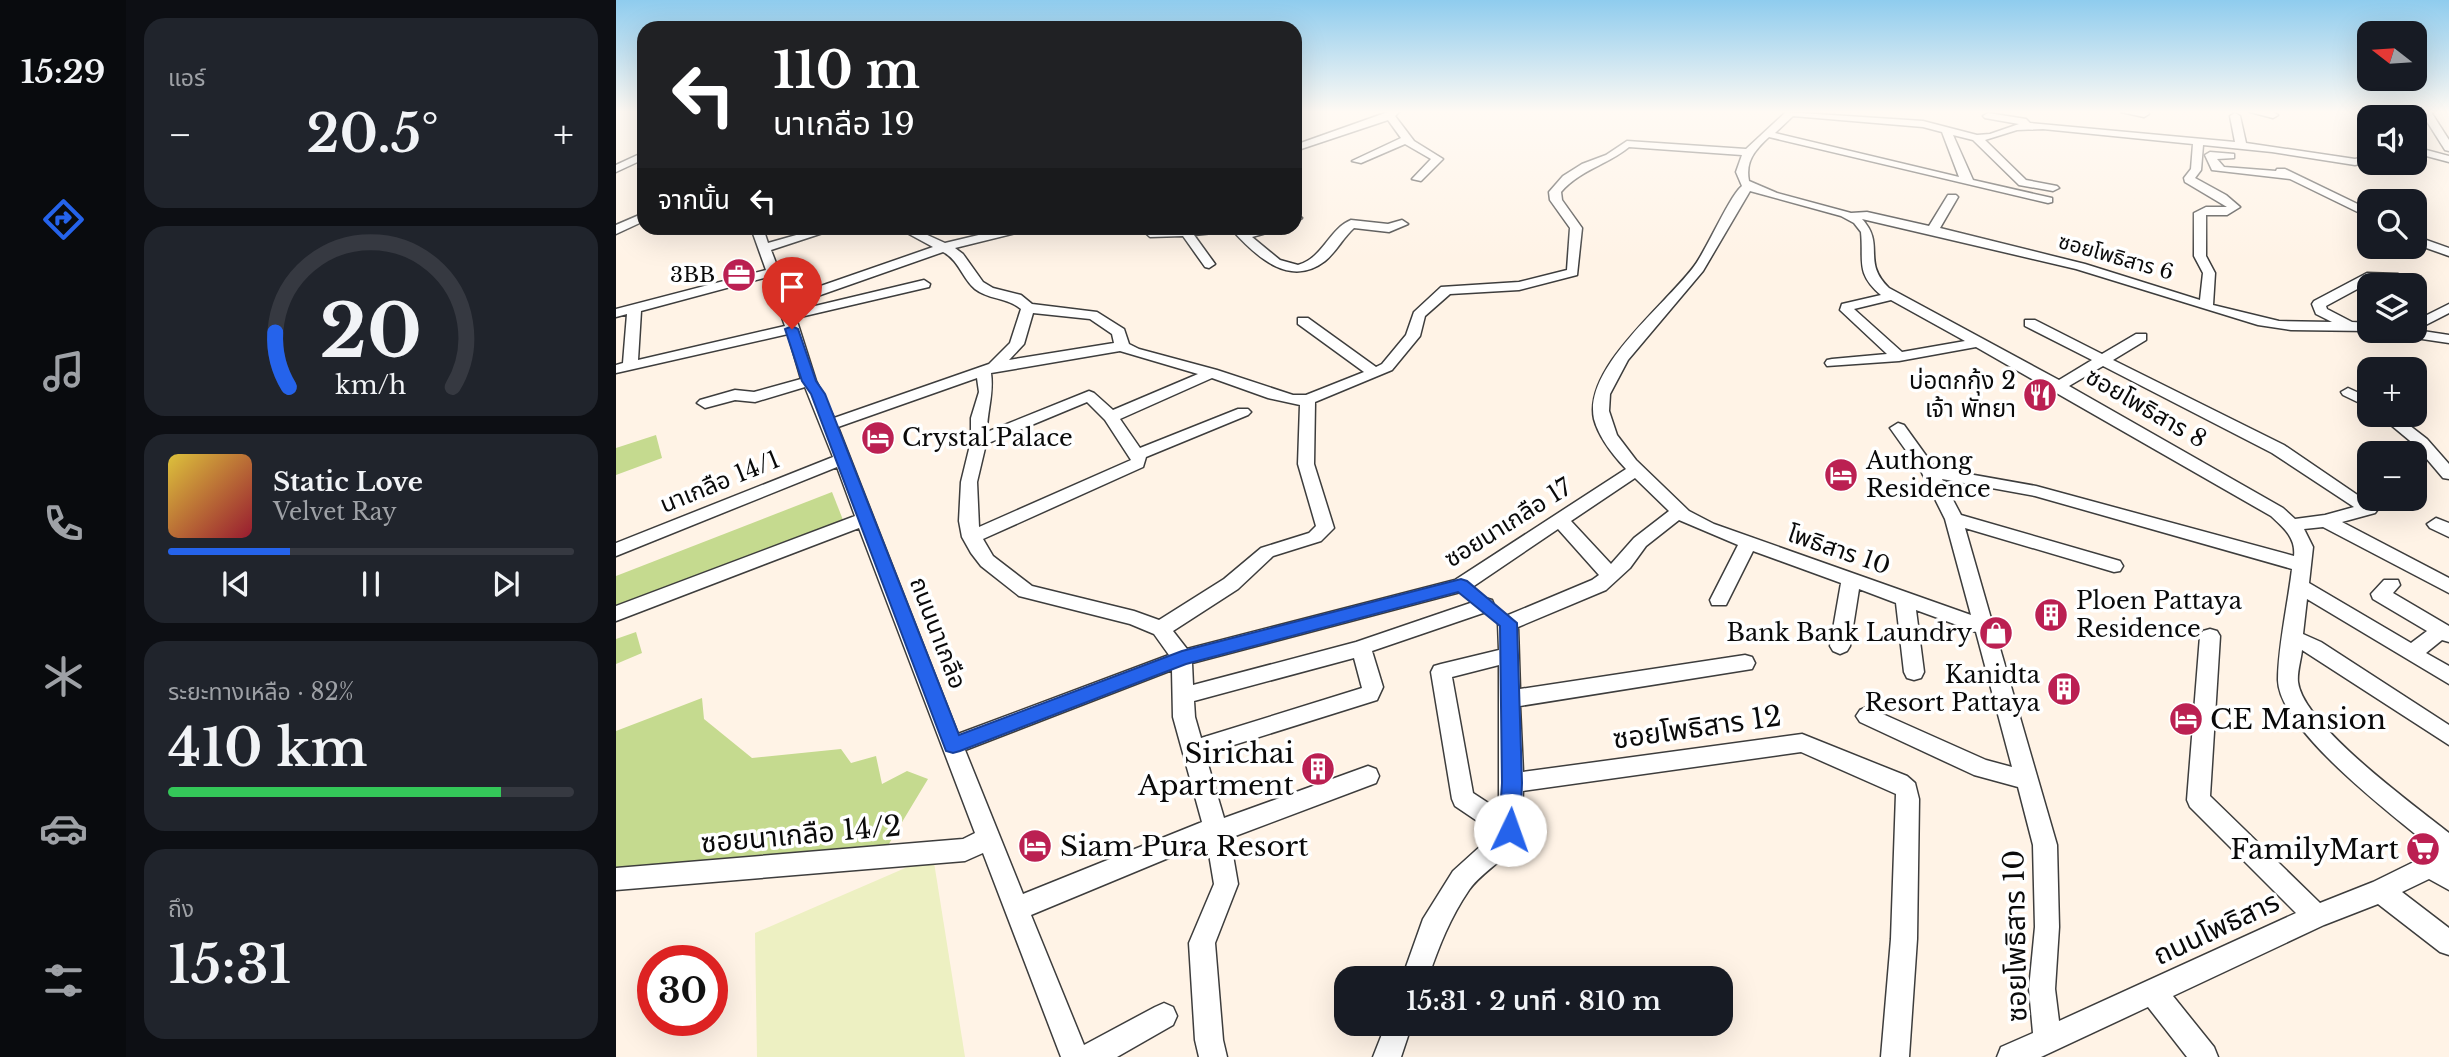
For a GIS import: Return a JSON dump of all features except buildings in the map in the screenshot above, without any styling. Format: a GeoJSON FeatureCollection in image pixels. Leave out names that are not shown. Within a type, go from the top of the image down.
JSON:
{"type":"FeatureCollection","features":[{"type":"Feature","properties":{"kind":"street"},"geometry":{"type":"LineString","coordinates":[[1417,179],[1435,161]]}},
{"type":"Feature","properties":{"kind":"street"},"geometry":{"type":"LineString","coordinates":[[829,425],[988,368],[1122,346],[1273,395],[1293,400],[1308,400],[1387,367],[1413,336],[1419,315],[1446,290],[1519,286],[1573,272],[1576,228],[1556,200],[1555,192],[1561,183],[1586,166],[1598,161]]}},
{"type":"Feature","properties":{"kind":"street"},"geometry":{"type":"LineString","coordinates":[[1744,161],[1742,180],[1749,187],[1852,216]]}},
{"type":"Feature","properties":{"kind":"street"},"geometry":{"type":"LineString","coordinates":[[1880,161],[2048,200]]}},
{"type":"Feature","properties":{"kind":"street"},"geometry":{"type":"LineString","coordinates":[[1958,161],[1969,183]]}},
{"type":"Feature","properties":{"kind":"street"},"geometry":{"type":"LineString","coordinates":[[2009,161],[2023,183],[2053,188]]}},
{"type":"Feature","properties":{"kind":"street"},"geometry":{"type":"LineString","coordinates":[[2197,161],[2196,170],[2189,178],[2191,182],[2222,197],[2234,207],[2227,212],[2206,210],[2200,213],[2200,256],[2209,273],[2206,306]]}},
{"type":"Feature","properties":{"kind":"street"},"geometry":{"type":"LineString","coordinates":[[2213,161],[2216,168],[2223,170],[2291,176]]}},
{"type":"Feature","properties":{"kind":"street"},"geometry":{"type":"LineString","coordinates":[[2275,161],[2279,169],[2291,176],[2336,195],[2357,207]]}},
{"type":"Feature","properties":{"kind":"street"},"geometry":{"type":"LineString","coordinates":[[1636,470],[1606,430],[1601,410],[1604,393],[1630,347],[1706,260],[1743,190],[1749,187]]}},
{"type":"Feature","properties":{"kind":"street"},"geometry":{"type":"LineString","coordinates":[[1932,231],[1952,197]]}},
{"type":"Feature","properties":{"kind":"street","name":"ซอยโพธิสาร 6"},"geometry":{"type":"LineString","coordinates":[[1852,216],[1867,215],[2111,275],[2206,306],[2277,325],[2306,328],[2357,325]]}},
{"type":"Feature","properties":{"kind":"street","name":"ซอยโพธิสาร 8"},"geometry":{"type":"LineString","coordinates":[[1852,216],[1867,230],[1867,272],[1878,286],[1891,296],[2059,386],[2277,512],[2292,526]]}},
{"type":"Feature","properties":{"kind":"street"},"geometry":{"type":"LineString","coordinates":[[616,220],[637,217]]}},
{"type":"Feature","properties":{"kind":"street"},"geometry":{"type":"LineString","coordinates":[[616,230],[637,220]]}},
{"type":"Feature","properties":{"kind":"street"},"geometry":{"type":"LineString","coordinates":[[1243,235],[1278,265],[1294,269],[1320,259],[1351,224],[1388,228],[1402,223]]}},
{"type":"Feature","properties":{"kind":"street","name":"ถนนนาเกลือ"},"geometry":{"type":"LineString","coordinates":[[759,235],[809,381],[818,394],[1075,1057]]}},
{"type":"Feature","properties":{"kind":"street"},"geometry":{"type":"LineString","coordinates":[[764,248],[808,235]]}},
{"type":"Feature","properties":{"kind":"street"},"geometry":{"type":"LineString","coordinates":[[919,235],[959,257],[978,285],[988,291],[1016,298],[1028,309],[1100,318],[1119,332],[1122,346]]}},
{"type":"Feature","properties":{"kind":"street"},"geometry":{"type":"LineString","coordinates":[[789,316],[944,247],[992,235]]}},
{"type":"Feature","properties":{"kind":"street"},"geometry":{"type":"LineString","coordinates":[[1188,235],[1209,264]]}},
{"type":"Feature","properties":{"kind":"street"},"geometry":{"type":"LineString","coordinates":[[2427,244],[2449,252]]}},
{"type":"Feature","properties":{"kind":"street"},"geometry":{"type":"LineString","coordinates":[[616,313],[773,272]]}},
{"type":"Feature","properties":{"kind":"street"},"geometry":{"type":"LineString","coordinates":[[634,309],[623,368],[789,316],[924,284]]}},
{"type":"Feature","properties":{"kind":"street"},"geometry":{"type":"LineString","coordinates":[[2347,324],[2321,311],[2319,304],[2357,284]]}},
{"type":"Feature","properties":{"kind":"street"},"geometry":{"type":"LineString","coordinates":[[1891,296],[1847,307],[1847,310],[1899,357]]}},
{"type":"Feature","properties":{"kind":"street"},"geometry":{"type":"LineString","coordinates":[[2427,321],[2449,308]]}},
{"type":"Feature","properties":{"kind":"street"},"geometry":{"type":"LineString","coordinates":[[1028,309],[1017,345],[988,368],[986,393],[979,418],[979,441],[969,482],[968,521],[971,537],[986,561],[1027,591],[1091,610],[1134,618],[1161,629],[1182,658],[1186,695],[1184,717],[1194,748],[1226,884],[1202,943],[1209,1040],[1213,1057]]}},
{"type":"Feature","properties":{"kind":"street"},"geometry":{"type":"LineString","coordinates":[[1303,321],[1375,373]]}},
{"type":"Feature","properties":{"kind":"street"},"geometry":{"type":"LineString","coordinates":[[2030,323],[2278,449],[2369,509],[2325,521],[2292,526]]}},
{"type":"Feature","properties":{"kind":"street"},"geometry":{"type":"LineString","coordinates":[[2427,334],[2449,339]]}},
{"type":"Feature","properties":{"kind":"street"},"geometry":{"type":"LineString","coordinates":[[2059,386],[2141,337]]}},
{"type":"Feature","properties":{"kind":"street"},"geometry":{"type":"LineString","coordinates":[[1832,363],[1899,357],[1980,342]]}},
{"type":"Feature","properties":{"kind":"street"},"geometry":{"type":"LineString","coordinates":[[1111,417],[1212,373]]}},
{"type":"Feature","properties":{"kind":"street"},"geometry":{"type":"LineString","coordinates":[[705,403],[735,395],[755,397],[809,381]]}},
{"type":"Feature","properties":{"kind":"street"},"geometry":{"type":"LineString","coordinates":[[2348,392],[2357,397]]}},
{"type":"Feature","properties":{"kind":"street"},"geometry":{"type":"LineString","coordinates":[[971,537],[1137,463],[1139,459],[1111,417],[1089,396],[979,441]]}},
{"type":"Feature","properties":{"kind":"street"},"geometry":{"type":"LineString","coordinates":[[1161,629],[1231,584],[1267,552],[1323,532],[1325,528],[1306,464],[1308,400]]}},
{"type":"Feature","properties":{"kind":"street"},"geometry":{"type":"LineString","coordinates":[[1137,455],[1243,412]]}},
{"type":"Feature","properties":{"kind":"street"},"geometry":{"type":"LineString","coordinates":[[2402,427],[2421,442],[2449,474]]}},
{"type":"Feature","properties":{"kind":"street","name":"ซอยโพธิสาร 10"},"geometry":{"type":"LineString","coordinates":[[1898,428],[1930,472],[1954,519],[1987,628],[1987,641],[2045,845],[2047,927],[2042,989],[2031,1050]]}},
{"type":"Feature","properties":{"kind":"street","name":"นาเกลือ 14/1"},"geometry":{"type":"LineString","coordinates":[[616,550],[842,459]]}},
{"type":"Feature","properties":{"kind":"street","name":"โพธิสาร 10"},"geometry":{"type":"LineString","coordinates":[[1636,470],[1688,519],[1748,544],[1987,628]]}},
{"type":"Feature","properties":{"kind":"street","name":"ซอยนาเกลือ 17"},"geometry":{"type":"LineString","coordinates":[[953,745],[1182,658],[1461,585],[1636,470]]}},
{"type":"Feature","properties":{"kind":"street"},"geometry":{"type":"LineString","coordinates":[[1930,472],[2036,491],[2302,565]]}},
{"type":"Feature","properties":{"kind":"street"},"geometry":{"type":"LineString","coordinates":[[1508,623],[1599,585],[1611,576],[1640,542],[1679,512]]}},
{"type":"Feature","properties":{"kind":"street"},"geometry":{"type":"LineString","coordinates":[[616,614],[865,519]]}},
{"type":"Feature","properties":{"kind":"street"},"geometry":{"type":"LineString","coordinates":[[1954,519],[2114,566]]}},
{"type":"Feature","properties":{"kind":"street"},"geometry":{"type":"LineString","coordinates":[[1560,520],[1611,576]]}},
{"type":"Feature","properties":{"kind":"street"},"geometry":{"type":"LineString","coordinates":[[2325,521],[2449,586]]}},
{"type":"Feature","properties":{"kind":"street"},"geometry":{"type":"LineString","coordinates":[[2292,526],[2301,537],[2304,547],[2292,637],[2289,691],[2308,722],[2351,765],[2449,847]]}},
{"type":"Feature","properties":{"kind":"street"},"geometry":{"type":"LineString","coordinates":[[1719,600],[1748,544]]}},
{"type":"Feature","properties":{"kind":"street"},"geometry":{"type":"LineString","coordinates":[[1840,646],[1851,580]]}},
{"type":"Feature","properties":{"kind":"street"},"geometry":{"type":"LineString","coordinates":[[1419,966],[1432,928],[1462,879],[1500,844],[1510,830],[1512,699],[1508,623],[1461,585]]}},
{"type":"Feature","properties":{"kind":"street"},"geometry":{"type":"LineString","coordinates":[[2391,585],[2379,594],[2445,633],[2412,653]]}},
{"type":"Feature","properties":{"kind":"street"},"geometry":{"type":"LineString","coordinates":[[2300,586],[2449,677]]}},
{"type":"Feature","properties":{"kind":"street"},"geometry":{"type":"LineString","coordinates":[[1905,599],[1914,671]]}},
{"type":"Feature","properties":{"kind":"street"},"geometry":{"type":"LineString","coordinates":[[1186,695],[1361,648],[1485,605]]}},
{"type":"Feature","properties":{"kind":"street"},"geometry":{"type":"LineString","coordinates":[[2210,636],[2198,800],[2316,916]]}},
{"type":"Feature","properties":{"kind":"street"},"geometry":{"type":"LineString","coordinates":[[2292,637],[2314,647],[2449,736]]}},
{"type":"Feature","properties":{"kind":"street"},"geometry":{"type":"LineString","coordinates":[[1194,748],[1370,694],[1373,687],[1361,648]]}},
{"type":"Feature","properties":{"kind":"street"},"geometry":{"type":"LineString","coordinates":[[1510,655],[1441,672],[1463,799],[1510,830]]}},
{"type":"Feature","properties":{"kind":"street"},"geometry":{"type":"LineString","coordinates":[[1512,699],[1745,663]]}},
{"type":"Feature","properties":{"kind":"street"},"geometry":{"type":"LineString","coordinates":[[1867,716],[1982,768],[2026,780]]}},
{"type":"Feature","properties":{"kind":"street","name":"ซอยโพธิสาร 12"},"geometry":{"type":"LineString","coordinates":[[1512,783],[1802,743],[1899,783],[1907,790],[1908,799],[1908,866],[1895,1057]]}},
{"type":"Feature","properties":{"kind":"street"},"geometry":{"type":"LineString","coordinates":[[1016,909],[1214,828],[1226,829],[1368,776]]}},
{"type":"Feature","properties":{"kind":"street","name":"ซอยนาเกลือ 14/2"},"geometry":{"type":"LineString","coordinates":[[616,879],[965,850],[989,838]]}},
{"type":"Feature","properties":{"kind":"street","name":"ถนนโพธิสาร"},"geometry":{"type":"LineString","coordinates":[[2031,1050],[2316,916],[2443,867]]}},
{"type":"Feature","properties":{"kind":"street"},"geometry":{"type":"LineString","coordinates":[[2381,891],[2449,943]]}},
{"type":"Feature","properties":{"kind":"street"},"geometry":{"type":"LineString","coordinates":[[2153,992],[2204,1057]]}},
{"type":"Feature","properties":{"kind":"street"},"geometry":{"type":"LineString","coordinates":[[1090,1057],[1164,1016]]}},
{"type":"Feature","properties":{"kind":"street"},"geometry":{"type":"LineString","coordinates":[[1387,1057],[1395,1036]]}},
{"type":"Feature","properties":{"kind":"green space"},"geometry":{"type":"Polygon","coordinates":[[[656,435],[662,458],[616,475],[616,448],[656,435]]]}},
{"type":"Feature","properties":{"kind":"green space"},"geometry":{"type":"Polygon","coordinates":[[[832,492],[845,525],[616,610],[616,576],[832,492]]]}},
{"type":"Feature","properties":{"kind":"green space"},"geometry":{"type":"Polygon","coordinates":[[[636,632],[642,653],[616,664],[616,639],[636,632]]]}},
{"type":"Feature","properties":{"kind":"green space"},"geometry":{"type":"Polygon","coordinates":[[[702,698],[704,719],[752,758],[841,749],[851,763],[876,756],[882,784],[907,771],[928,779],[887,847],[616,869],[616,731],[702,698]]]}},
{"type":"Feature","properties":{"kind":"green space"},"geometry":{"type":"Polygon","coordinates":[[[933,856],[965,1057],[757,1057],[755,933],[933,856]]]}},
{"type":"Feature","properties":{"kind":"place","name":"3BB"},"geometry":{"type":"Point","coordinates":[739,275]}},
{"type":"Feature","properties":{"kind":"place","name":"บ่อตกกุ้ง 2 เจ้า พัทยา"},"geometry":{"type":"Point","coordinates":[2040,395]}},
{"type":"Feature","properties":{"kind":"place","name":"Crystal Palace"},"geometry":{"type":"Point","coordinates":[878,438]}},
{"type":"Feature","properties":{"kind":"place","name":"Authong Residence"},"geometry":{"type":"Point","coordinates":[1841,475]}},
{"type":"Feature","properties":{"kind":"place","name":"Ploen Pattaya Residence"},"geometry":{"type":"Point","coordinates":[2051,615]}},
{"type":"Feature","properties":{"kind":"place","name":"Bank Bank Laundry"},"geometry":{"type":"Point","coordinates":[1996,633]}},
{"type":"Feature","properties":{"kind":"place","name":"Kanidta Resort Pattaya"},"geometry":{"type":"Point","coordinates":[2064,689]}},
{"type":"Feature","properties":{"kind":"place","name":"CE Mansion"},"geometry":{"type":"Point","coordinates":[2186,719]}},
{"type":"Feature","properties":{"kind":"place","name":"Sirichai Apartment"},"geometry":{"type":"Point","coordinates":[1318,769]}},
{"type":"Feature","properties":{"kind":"place","name":"Siam Pura Resort"},"geometry":{"type":"Point","coordinates":[1035,846]}},
{"type":"Feature","properties":{"kind":"place","name":"FamilyMart"},"geometry":{"type":"Point","coordinates":[2423,849]}},
{"type":"Feature","properties":{"kind":"route"},"geometry":{"type":"LineString","coordinates":[[792,329],[809,381],[818,394],[953,745],[1182,658],[1461,585],[1508,623],[1512,699],[1510,830]]}}]}
